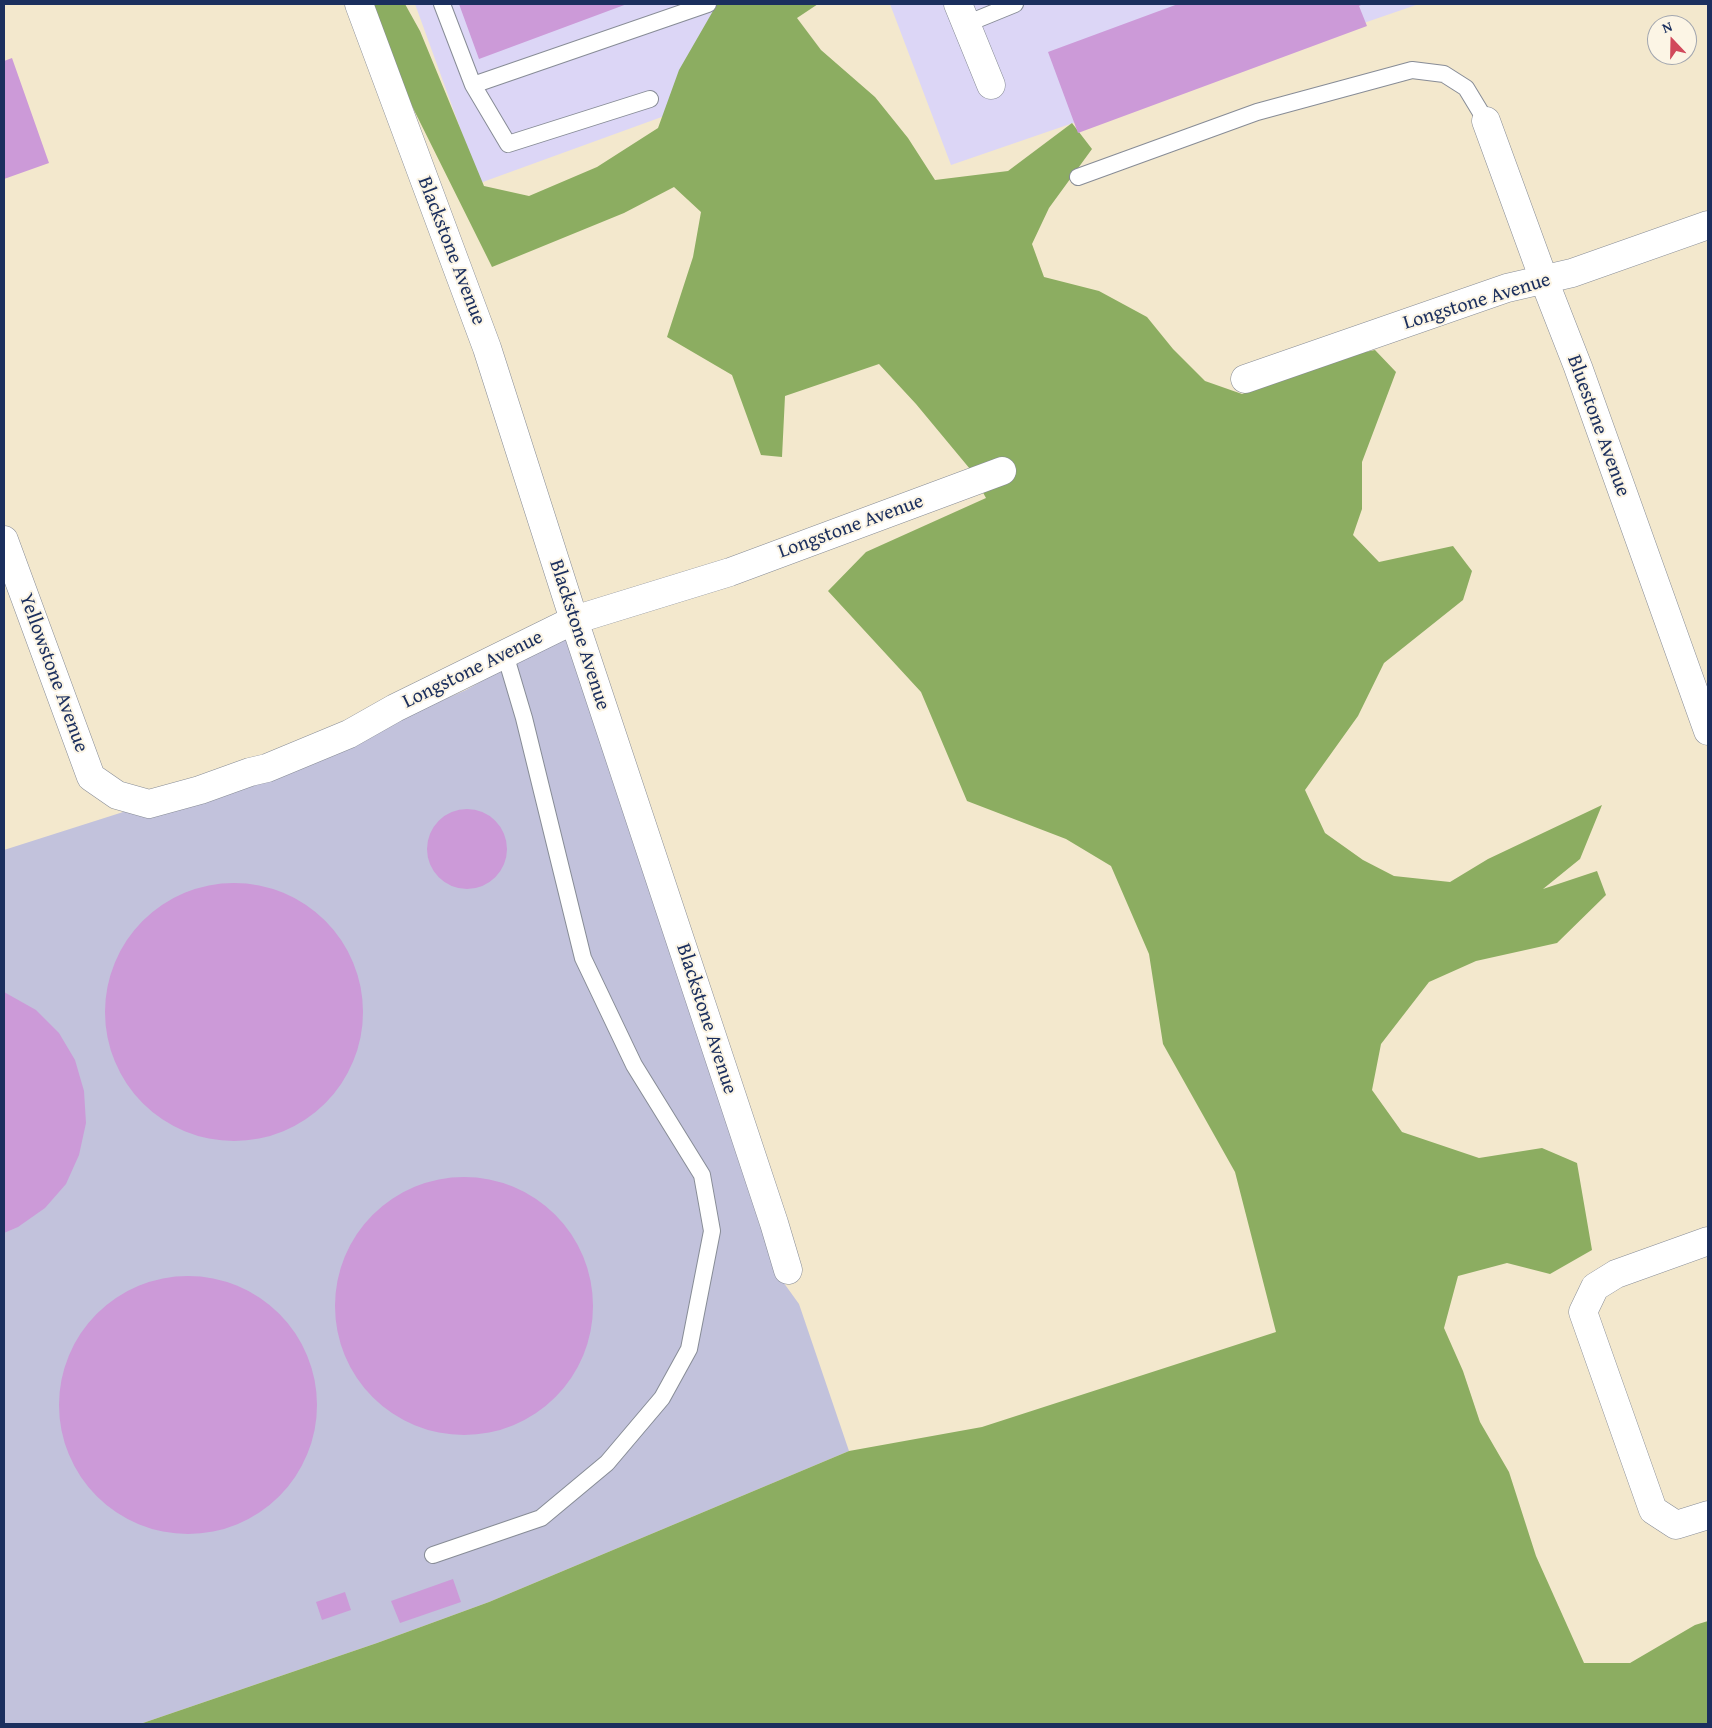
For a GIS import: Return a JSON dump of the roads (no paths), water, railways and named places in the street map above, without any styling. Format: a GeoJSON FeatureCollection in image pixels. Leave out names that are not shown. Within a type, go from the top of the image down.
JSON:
{"type":"FeatureCollection","features":[{"type":"Feature","properties":{"kind":"street","name":"Blackstone Avenue"},"geometry":{"type":"LineString","coordinates":[[359,4],[487,348],[574,620],[768,1204],[788,1270]]}},
{"type":"Feature","properties":{"kind":"street"},"geometry":{"type":"LineString","coordinates":[[962,14],[992,85]]}},
{"type":"Feature","properties":{"kind":"street","name":"Bluestone Avenue"},"geometry":{"type":"LineString","coordinates":[[1486,121],[1578,367],[1708,730]]}},
{"type":"Feature","properties":{"kind":"street","name":"Longstone Avenue"},"geometry":{"type":"LineString","coordinates":[[1245,379],[1508,288],[1572,273],[1708,225]]}},
{"type":"Feature","properties":{"kind":"street","name":"Longstone Avenue"},"geometry":{"type":"LineString","coordinates":[[117,795],[149,804],[268,768],[349,734],[395,708],[574,620],[730,572],[1002,471]]}},
{"type":"Feature","properties":{"kind":"street","name":"Yellowstone Avenue"},"geometry":{"type":"LineString","coordinates":[[4,540],[92,776],[117,795]]}},
{"type":"Feature","properties":{"kind":"street"},"geometry":{"type":"LineString","coordinates":[[1708,1242],[1616,1274],[1595,1287],[1583,1312],[1653,1510],[1676,1525],[1708,1515]]}},
{"type":"Feature","properties":{"kind":"lane"},"geometry":{"type":"LineString","coordinates":[[442,4],[473,85],[508,144],[650,99]]}},
{"type":"Feature","properties":{"kind":"lane"},"geometry":{"type":"LineString","coordinates":[[473,85],[708,4]]}},
{"type":"Feature","properties":{"kind":"lane"},"geometry":{"type":"LineString","coordinates":[[962,14],[1015,4]]}},
{"type":"Feature","properties":{"kind":"lane"},"geometry":{"type":"LineString","coordinates":[[1078,177],[1257,112],[1412,70],[1444,74],[1466,88],[1486,121]]}},
{"type":"Feature","properties":{"kind":"lane"},"geometry":{"type":"LineString","coordinates":[[433,1555],[541,1518],[608,1463],[662,1398],[689,1349],[712,1231],[702,1175],[634,1065],[583,958],[524,718],[505,654]]}}]}
